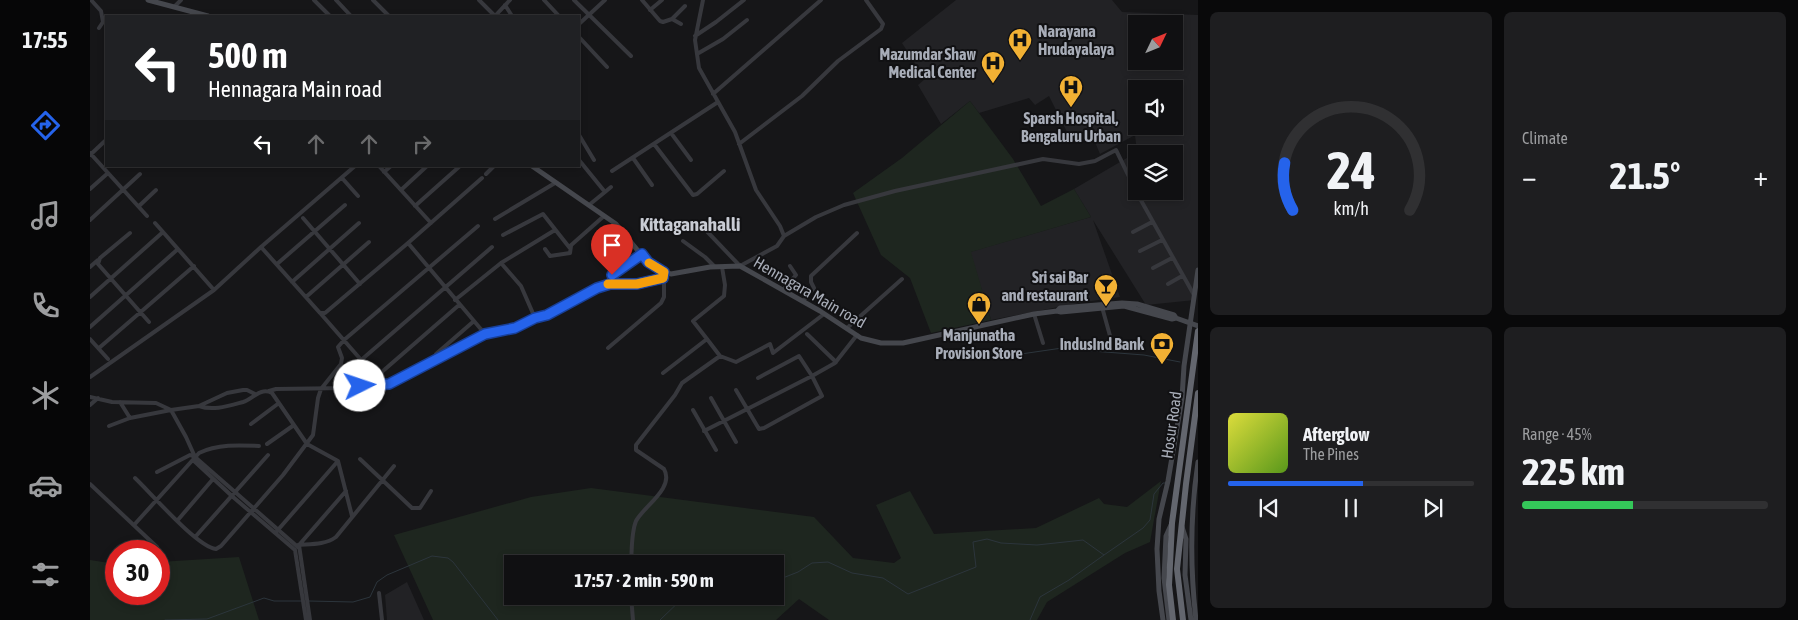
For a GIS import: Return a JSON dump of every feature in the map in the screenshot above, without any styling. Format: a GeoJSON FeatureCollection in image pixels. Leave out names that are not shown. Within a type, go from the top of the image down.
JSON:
{"type":"FeatureCollection","features":[{"type":"Feature","properties":{"kind":"highway","name":"Hosur Road"},"geometry":{"type":"LineString","coordinates":[[1173,620],[1170,585],[1172,523],[1198,331]]}},
{"type":"Feature","properties":{"kind":"highway","name":"Hosur Road"},"geometry":{"type":"LineString","coordinates":[[1183,620],[1177,569],[1198,393]]}},
{"type":"Feature","properties":{"kind":"street"},"geometry":{"type":"LineString","coordinates":[[91,0],[100,11],[103,22],[99,28]]}},
{"type":"Feature","properties":{"kind":"street"},"geometry":{"type":"LineString","coordinates":[[148,0],[204,15]]}},
{"type":"Feature","properties":{"kind":"street"},"geometry":{"type":"LineString","coordinates":[[174,7],[181,0]]}},
{"type":"Feature","properties":{"kind":"street"},"geometry":{"type":"LineString","coordinates":[[314,0],[329,15]]}},
{"type":"Feature","properties":{"kind":"street"},"geometry":{"type":"LineString","coordinates":[[336,0],[350,15]]}},
{"type":"Feature","properties":{"kind":"street"},"geometry":{"type":"LineString","coordinates":[[373,0],[388,15]]}},
{"type":"Feature","properties":{"kind":"street"},"geometry":{"type":"LineString","coordinates":[[479,0],[494,15]]}},
{"type":"Feature","properties":{"kind":"street"},"geometry":{"type":"LineString","coordinates":[[496,15],[510,0]]}},
{"type":"Feature","properties":{"kind":"street"},"geometry":{"type":"LineString","coordinates":[[544,0],[558,15]]}},
{"type":"Feature","properties":{"kind":"street"},"geometry":{"type":"LineString","coordinates":[[574,0],[631,56]]}},
{"type":"Feature","properties":{"kind":"street"},"geometry":{"type":"LineString","coordinates":[[580,23],[605,0]]}},
{"type":"Feature","properties":{"kind":"street"},"geometry":{"type":"LineString","coordinates":[[642,0],[663,22],[672,19],[685,6]]}},
{"type":"Feature","properties":{"kind":"street"},"geometry":{"type":"LineString","coordinates":[[650,10],[662,0]]}},
{"type":"Feature","properties":{"kind":"street"},"geometry":{"type":"LineString","coordinates":[[703,0],[695,36],[700,68],[734,132],[756,190],[780,226],[784,236]]}},
{"type":"Feature","properties":{"kind":"street"},"geometry":{"type":"LineString","coordinates":[[695,36],[744,0]]}},
{"type":"Feature","properties":{"kind":"street"},"geometry":{"type":"LineString","coordinates":[[713,94],[821,0]]}},
{"type":"Feature","properties":{"kind":"street"},"geometry":{"type":"LineString","coordinates":[[739,144],[802,96],[838,61],[882,29],[882,24],[866,0]]}},
{"type":"Feature","properties":{"kind":"street"},"geometry":{"type":"LineString","coordinates":[[505,6],[511,15]]}},
{"type":"Feature","properties":{"kind":"street"},"geometry":{"type":"LineString","coordinates":[[672,19],[681,24]]}},
{"type":"Feature","properties":{"kind":"street"},"geometry":{"type":"LineString","coordinates":[[697,54],[723,39],[747,20]]}},
{"type":"Feature","properties":{"kind":"street"},"geometry":{"type":"LineString","coordinates":[[580,38],[606,66]]}},
{"type":"Feature","properties":{"kind":"street"},"geometry":{"type":"LineString","coordinates":[[612,171],[718,102]]}},
{"type":"Feature","properties":{"kind":"street"},"geometry":{"type":"LineString","coordinates":[[671,133],[691,160]]}},
{"type":"Feature","properties":{"kind":"street"},"geometry":{"type":"LineString","coordinates":[[580,137],[594,160]]}},
{"type":"Feature","properties":{"kind":"street"},"geometry":{"type":"LineString","coordinates":[[105,141],[90,154],[147,216]]}},
{"type":"Feature","properties":{"kind":"street"},"geometry":{"type":"LineString","coordinates":[[654,144],[693,195],[697,194],[724,171]]}},
{"type":"Feature","properties":{"kind":"street"},"geometry":{"type":"LineString","coordinates":[[698,222],[740,266],[777,246],[784,236],[816,217],[844,205],[895,191],[1042,159],[1080,164],[1095,161],[1116,150],[1152,222],[1194,295]]}},
{"type":"Feature","properties":{"kind":"street"},"geometry":{"type":"LineString","coordinates":[[634,158],[652,185]]}},
{"type":"Feature","properties":{"kind":"street"},"geometry":{"type":"LineString","coordinates":[[580,161],[605,192]]}},
{"type":"Feature","properties":{"kind":"street"},"geometry":{"type":"LineString","coordinates":[[90,377],[214,290],[354,167]]}},
{"type":"Feature","properties":{"kind":"street"},"geometry":{"type":"LineString","coordinates":[[380,167],[431,223]]}},
{"type":"Feature","properties":{"kind":"street"},"geometry":{"type":"LineString","coordinates":[[384,172],[390,167]]}},
{"type":"Feature","properties":{"kind":"street"},"geometry":{"type":"LineString","coordinates":[[401,190],[426,167]]}},
{"type":"Feature","properties":{"kind":"street"},"geometry":{"type":"LineString","coordinates":[[415,206],[459,167]]}},
{"type":"Feature","properties":{"kind":"street"},"geometry":{"type":"LineString","coordinates":[[486,174],[493,167]]}},
{"type":"Feature","properties":{"kind":"street"},"geometry":{"type":"LineString","coordinates":[[533,167],[619,226],[648,262],[663,275],[664,297],[661,303],[608,348]]}},
{"type":"Feature","properties":{"kind":"street"},"geometry":{"type":"LineString","coordinates":[[90,189],[108,173]]}},
{"type":"Feature","properties":{"kind":"street"},"geometry":{"type":"LineString","coordinates":[[90,220],[140,174]]}},
{"type":"Feature","properties":{"kind":"street"},"geometry":{"type":"LineString","coordinates":[[342,178],[358,196]]}},
{"type":"Feature","properties":{"kind":"street"},"geometry":{"type":"LineString","coordinates":[[321,314],[325,314],[482,178]]}},
{"type":"Feature","properties":{"kind":"street"},"geometry":{"type":"LineString","coordinates":[[495,219],[554,183]]}},
{"type":"Feature","properties":{"kind":"street"},"geometry":{"type":"LineString","coordinates":[[589,205],[611,187]]}},
{"type":"Feature","properties":{"kind":"street"},"geometry":{"type":"LineString","coordinates":[[138,206],[156,190]]}},
{"type":"Feature","properties":{"kind":"street"},"geometry":{"type":"LineString","coordinates":[[277,264],[345,205]]}},
{"type":"Feature","properties":{"kind":"street"},"geometry":{"type":"LineString","coordinates":[[503,235],[542,214],[545,215],[569,247],[572,246]]}},
{"type":"Feature","properties":{"kind":"street"},"geometry":{"type":"LineString","coordinates":[[545,249],[550,256],[570,253],[572,246],[604,216]]}},
{"type":"Feature","properties":{"kind":"street"},"geometry":{"type":"LineString","coordinates":[[303,218],[360,284]]}},
{"type":"Feature","properties":{"kind":"street"},"geometry":{"type":"LineString","coordinates":[[1133,232],[1152,222]]}},
{"type":"Feature","properties":{"kind":"street"},"geometry":{"type":"LineString","coordinates":[[155,223],[214,290]]}},
{"type":"Feature","properties":{"kind":"street"},"geometry":{"type":"LineString","coordinates":[[292,282],[359,223]]}},
{"type":"Feature","properties":{"kind":"street"},"geometry":{"type":"LineString","coordinates":[[135,478],[176,521],[207,546],[216,549],[221,546],[252,511],[313,435],[321,389],[341,364],[342,358],[338,347],[478,226]]}},
{"type":"Feature","properties":{"kind":"street"},"geometry":{"type":"LineString","coordinates":[[601,242],[619,226]]}},
{"type":"Feature","properties":{"kind":"street"},"geometry":{"type":"LineString","coordinates":[[455,300],[502,263],[555,230]]}},
{"type":"Feature","properties":{"kind":"street"},"geometry":{"type":"LineString","coordinates":[[90,297],[163,232]]}},
{"type":"Feature","properties":{"kind":"street"},"geometry":{"type":"LineString","coordinates":[[90,267],[130,233]]}},
{"type":"Feature","properties":{"kind":"street"},"geometry":{"type":"LineString","coordinates":[[804,301],[814,288],[810,282],[811,276],[857,233]]}},
{"type":"Feature","properties":{"kind":"street"},"geometry":{"type":"LineString","coordinates":[[1140,251],[1162,240]]}},
{"type":"Feature","properties":{"kind":"street"},"geometry":{"type":"LineString","coordinates":[[611,257],[631,241]]}},
{"type":"Feature","properties":{"kind":"street"},"geometry":{"type":"LineString","coordinates":[[683,241],[715,267]]}},
{"type":"Feature","properties":{"kind":"street"},"geometry":{"type":"LineString","coordinates":[[306,297],[369,242]]}},
{"type":"Feature","properties":{"kind":"street"},"geometry":{"type":"LineString","coordinates":[[408,243],[485,334]]}},
{"type":"Feature","properties":{"kind":"street"},"geometry":{"type":"LineString","coordinates":[[261,247],[376,378],[459,305]]}},
{"type":"Feature","properties":{"kind":"street"},"geometry":{"type":"LineString","coordinates":[[360,361],[492,247]]}},
{"type":"Feature","properties":{"kind":"street"},"geometry":{"type":"LineString","coordinates":[[90,327],[178,249]]}},
{"type":"Feature","properties":{"kind":"street"},"geometry":{"type":"LineString","coordinates":[[612,275],[642,254]]}},
{"type":"Feature","properties":{"kind":"street"},"geometry":{"type":"LineString","coordinates":[[1153,268],[1172,258]]}},
{"type":"Feature","properties":{"kind":"street"},"geometry":{"type":"LineString","coordinates":[[98,260],[98,264],[149,322]]}},
{"type":"Feature","properties":{"kind":"street"},"geometry":{"type":"LineString","coordinates":[[502,263],[520,286],[535,318]]}},
{"type":"Feature","properties":{"kind":"street"},"geometry":{"type":"LineString","coordinates":[[99,348],[194,266]]}},
{"type":"Feature","properties":{"kind":"street","name":"Hennagara Main road"},"geometry":{"type":"LineString","coordinates":[[663,275],[715,267],[740,266],[804,301],[861,338],[881,343],[903,343],[1034,314],[1102,306],[1128,307],[1172,319],[1176,318],[1198,326]]}},
{"type":"Feature","properties":{"kind":"street"},"geometry":{"type":"LineString","coordinates":[[783,290],[796,275],[790,266]]}},
{"type":"Feature","properties":{"kind":"street"},"geometry":{"type":"LineString","coordinates":[[722,268],[725,285],[724,296],[694,321],[720,356],[736,362],[770,344],[773,353],[824,314]]}},
{"type":"Feature","properties":{"kind":"street"},"geometry":{"type":"LineString","coordinates":[[1163,620],[1158,583],[1157,550],[1160,519],[1182,398],[1184,366],[1198,270]]}},
{"type":"Feature","properties":{"kind":"street"},"geometry":{"type":"LineString","coordinates":[[199,406],[209,409],[245,401],[255,394],[276,389],[321,389],[389,384],[485,334],[515,328],[535,318],[547,315],[597,288],[610,284],[637,284],[663,275]]}},
{"type":"Feature","properties":{"kind":"street"},"geometry":{"type":"LineString","coordinates":[[1168,284],[1182,276]]}},
{"type":"Feature","properties":{"kind":"street"},"geometry":{"type":"LineString","coordinates":[[847,328],[902,279]]}},
{"type":"Feature","properties":{"kind":"street"},"geometry":{"type":"LineString","coordinates":[[1102,306],[1112,343]]}},
{"type":"Feature","properties":{"kind":"street"},"geometry":{"type":"LineString","coordinates":[[1034,314],[1043,343]]}},
{"type":"Feature","properties":{"kind":"street"},"geometry":{"type":"LineString","coordinates":[[436,354],[474,321]]}},
{"type":"Feature","properties":{"kind":"street"},"geometry":{"type":"LineString","coordinates":[[807,334],[836,362]]}},
{"type":"Feature","properties":{"kind":"street"},"geometry":{"type":"LineString","coordinates":[[704,431],[836,362],[857,335]]}},
{"type":"Feature","properties":{"kind":"street"},"geometry":{"type":"LineString","coordinates":[[90,338],[108,359]]}},
{"type":"Feature","properties":{"kind":"street"},"geometry":{"type":"LineString","coordinates":[[663,373],[707,338]]}},
{"type":"Feature","properties":{"kind":"street"},"geometry":{"type":"LineString","coordinates":[[632,555],[637,520],[657,498],[666,480],[664,470],[640,454],[636,450],[636,445],[675,395],[682,383],[720,356]]}},
{"type":"Feature","properties":{"kind":"street"},"geometry":{"type":"LineString","coordinates":[[736,390],[759,429],[822,396],[799,356],[758,378]]}},
{"type":"Feature","properties":{"kind":"street"},"geometry":{"type":"LineString","coordinates":[[109,426],[130,418],[199,406],[227,393],[247,390],[255,394]]}},
{"type":"Feature","properties":{"kind":"street"},"geometry":{"type":"LineString","coordinates":[[269,392],[279,403],[307,444],[338,461],[352,516]]}},
{"type":"Feature","properties":{"kind":"street"},"geometry":{"type":"LineString","coordinates":[[90,397],[112,402],[156,403],[171,410],[186,437],[194,459],[213,479],[234,495]]}},
{"type":"Feature","properties":{"kind":"street"},"geometry":{"type":"LineString","coordinates":[[90,405],[98,398]]}},
{"type":"Feature","properties":{"kind":"street"},"geometry":{"type":"LineString","coordinates":[[711,398],[736,442]]}},
{"type":"Feature","properties":{"kind":"street"},"geometry":{"type":"LineString","coordinates":[[120,402],[130,418]]}},
{"type":"Feature","properties":{"kind":"street"},"geometry":{"type":"LineString","coordinates":[[251,424],[279,403]]}},
{"type":"Feature","properties":{"kind":"street"},"geometry":{"type":"LineString","coordinates":[[693,410],[716,450]]}},
{"type":"Feature","properties":{"kind":"street"},"geometry":{"type":"LineString","coordinates":[[267,444],[294,425]]}},
{"type":"Feature","properties":{"kind":"street"},"geometry":{"type":"LineString","coordinates":[[134,525],[199,453],[220,447],[259,446]]}},
{"type":"Feature","properties":{"kind":"street"},"geometry":{"type":"LineString","coordinates":[[157,472],[190,455],[252,511],[297,547],[306,620]]}},
{"type":"Feature","properties":{"kind":"street"},"geometry":{"type":"LineString","coordinates":[[196,536],[268,455]]}},
{"type":"Feature","properties":{"kind":"street"},"geometry":{"type":"LineString","coordinates":[[360,459],[415,508],[420,508],[431,492]]}},
{"type":"Feature","properties":{"kind":"street"},"geometry":{"type":"LineString","coordinates":[[277,532],[338,461]]}},
{"type":"Feature","properties":{"kind":"street"},"geometry":{"type":"LineString","coordinates":[[1196,620],[1191,534],[1198,462]]}},
{"type":"Feature","properties":{"kind":"street"},"geometry":{"type":"LineString","coordinates":[[297,547],[330,542],[336,537],[394,466]]}},
{"type":"Feature","properties":{"kind":"street"},"geometry":{"type":"LineString","coordinates":[[176,521],[213,479]]}},
{"type":"Feature","properties":{"kind":"street"},"geometry":{"type":"LineString","coordinates":[[90,484],[150,540]]}},
{"type":"Feature","properties":{"kind":"street"},"geometry":{"type":"LineString","coordinates":[[297,547],[346,491]]}},
{"type":"Feature","properties":{"kind":"street"},"geometry":{"type":"LineString","coordinates":[[1169,620],[1164,578],[1166,536],[1172,523]]}},
{"type":"Feature","properties":{"kind":"street"},"geometry":{"type":"LineString","coordinates":[[1181,524],[1186,539],[1185,575],[1190,620]]}},
{"type":"Feature","properties":{"kind":"street"},"geometry":{"type":"LineString","coordinates":[[379,594],[382,620]]}},
{"type":"Feature","properties":{"kind":"street"},"geometry":{"type":"LineString","coordinates":[[305,601],[310,620]]}},
{"type":"Feature","properties":{"kind":"street"},"geometry":{"type":"LineString","coordinates":[[632,605],[633,620]]}},
{"type":"Feature","properties":{"kind":"shaded area"},"geometry":{"type":"Polygon","coordinates":[[[956,0],[1112,0],[1122,12],[1198,15],[1198,280],[1195,300],[1146,305],[1093,220],[1120,297],[991,320],[970,252],[1091,217],[1074,189],[1128,157],[1128,200],[1183,200],[1183,145],[1136,145],[1135,135],[1100,154],[1092,135],[1071,140],[1049,96],[1035,105],[1029,98],[979,113],[970,101],[941,124],[918,85],[925,79],[902,43],[956,0]]]}},
{"type":"Feature","properties":{"kind":"shaded area"},"geometry":{"type":"Polygon","coordinates":[[[970,101],[1013,159],[1041,206],[1074,189],[1091,217],[971,252],[991,320],[931,333],[910,278],[881,255],[853,193],[902,158],[970,101]]]}},
{"type":"Feature","properties":{"kind":"shaded area"},"geometry":{"type":"Polygon","coordinates":[[[1161,481],[1150,542],[1125,553],[1047,602],[1037,620],[829,620],[799,599],[776,620],[433,620],[394,535],[531,497],[591,488],[814,517],[853,558],[894,563],[901,558],[876,505],[910,491],[934,534],[1036,528],[1099,498],[1104,504],[1127,507],[1161,481]]]}},
{"type":"Feature","properties":{"kind":"shaded area"},"geometry":{"type":"Polygon","coordinates":[[[239,557],[259,620],[90,620],[90,560],[105,562],[105,605],[170,605],[170,561],[239,557]]]}},
{"type":"Feature","properties":{"kind":"shaded area"},"geometry":{"type":"Polygon","coordinates":[[[407,582],[424,620],[387,620],[385,595],[407,582]]]}},
{"type":"Feature","properties":{"kind":"waterway"},"geometry":{"type":"LineString","coordinates":[[986,355],[1002,351],[1013,350],[1021,354],[1069,347],[1092,351],[1144,355],[1180,362]]}},
{"type":"Feature","properties":{"kind":"waterway"},"geometry":{"type":"LineString","coordinates":[[784,577],[798,572],[812,563],[828,562],[852,573],[883,578],[908,594],[976,567],[973,542],[987,539],[1001,543],[1037,545],[1083,540],[1104,555],[1143,528],[1150,520],[1154,494],[1165,483]]}},
{"type":"Feature","properties":{"kind":"waterway"},"geometry":{"type":"LineString","coordinates":[[1030,620],[1040,597],[1069,580],[1104,555]]}},
{"type":"Feature","properties":{"kind":"waterway"},"geometry":{"type":"LineString","coordinates":[[309,601],[353,602],[370,597],[377,582],[387,575],[432,556],[448,558],[453,562],[498,620]]}},
{"type":"Feature","properties":{"kind":"waterway"},"geometry":{"type":"LineString","coordinates":[[165,620],[207,619],[264,598],[274,601],[302,601]]}},
{"type":"Feature","properties":{"kind":"waterway"},"geometry":{"type":"LineString","coordinates":[[660,620],[676,605]]}},
{"type":"Feature","properties":{"kind":"slow traffic"},"geometry":{"type":"LineString","coordinates":[[608,284],[637,284],[663,278],[664,272],[649,263]]}},
{"type":"Feature","properties":{"kind":"place","name":"Narayana Hrudayalaya"},"geometry":{"type":"Point","coordinates":[1020,61]}},
{"type":"Feature","properties":{"kind":"place","name":"Mazumdar Shaw Medical Center"},"geometry":{"type":"Point","coordinates":[993,84]}},
{"type":"Feature","properties":{"kind":"place","name":"Sparsh Hospital, Bengaluru Urban"},"geometry":{"type":"Point","coordinates":[1071,108]}},
{"type":"Feature","properties":{"kind":"place","name":"Sri sai Bar and restaurant"},"geometry":{"type":"Point","coordinates":[1106,307]}},
{"type":"Feature","properties":{"kind":"place","name":"Manjunatha Provision Store"},"geometry":{"type":"Point","coordinates":[979,325]}},
{"type":"Feature","properties":{"kind":"place","name":"IndusInd Bank"},"geometry":{"type":"Point","coordinates":[1162,365]}},
{"type":"Feature","properties":{"kind":"district","name":"Kittaganahalli"},"geometry":{"type":"Point","coordinates":[690,224]}},
{"type":"Feature","properties":{"kind":"route"},"geometry":{"type":"LineString","coordinates":[[360,386],[389,384],[485,334],[515,328],[535,318],[547,315],[597,288],[610,284],[637,284],[663,278],[664,272],[648,262],[642,254],[612,275]]}}]}
